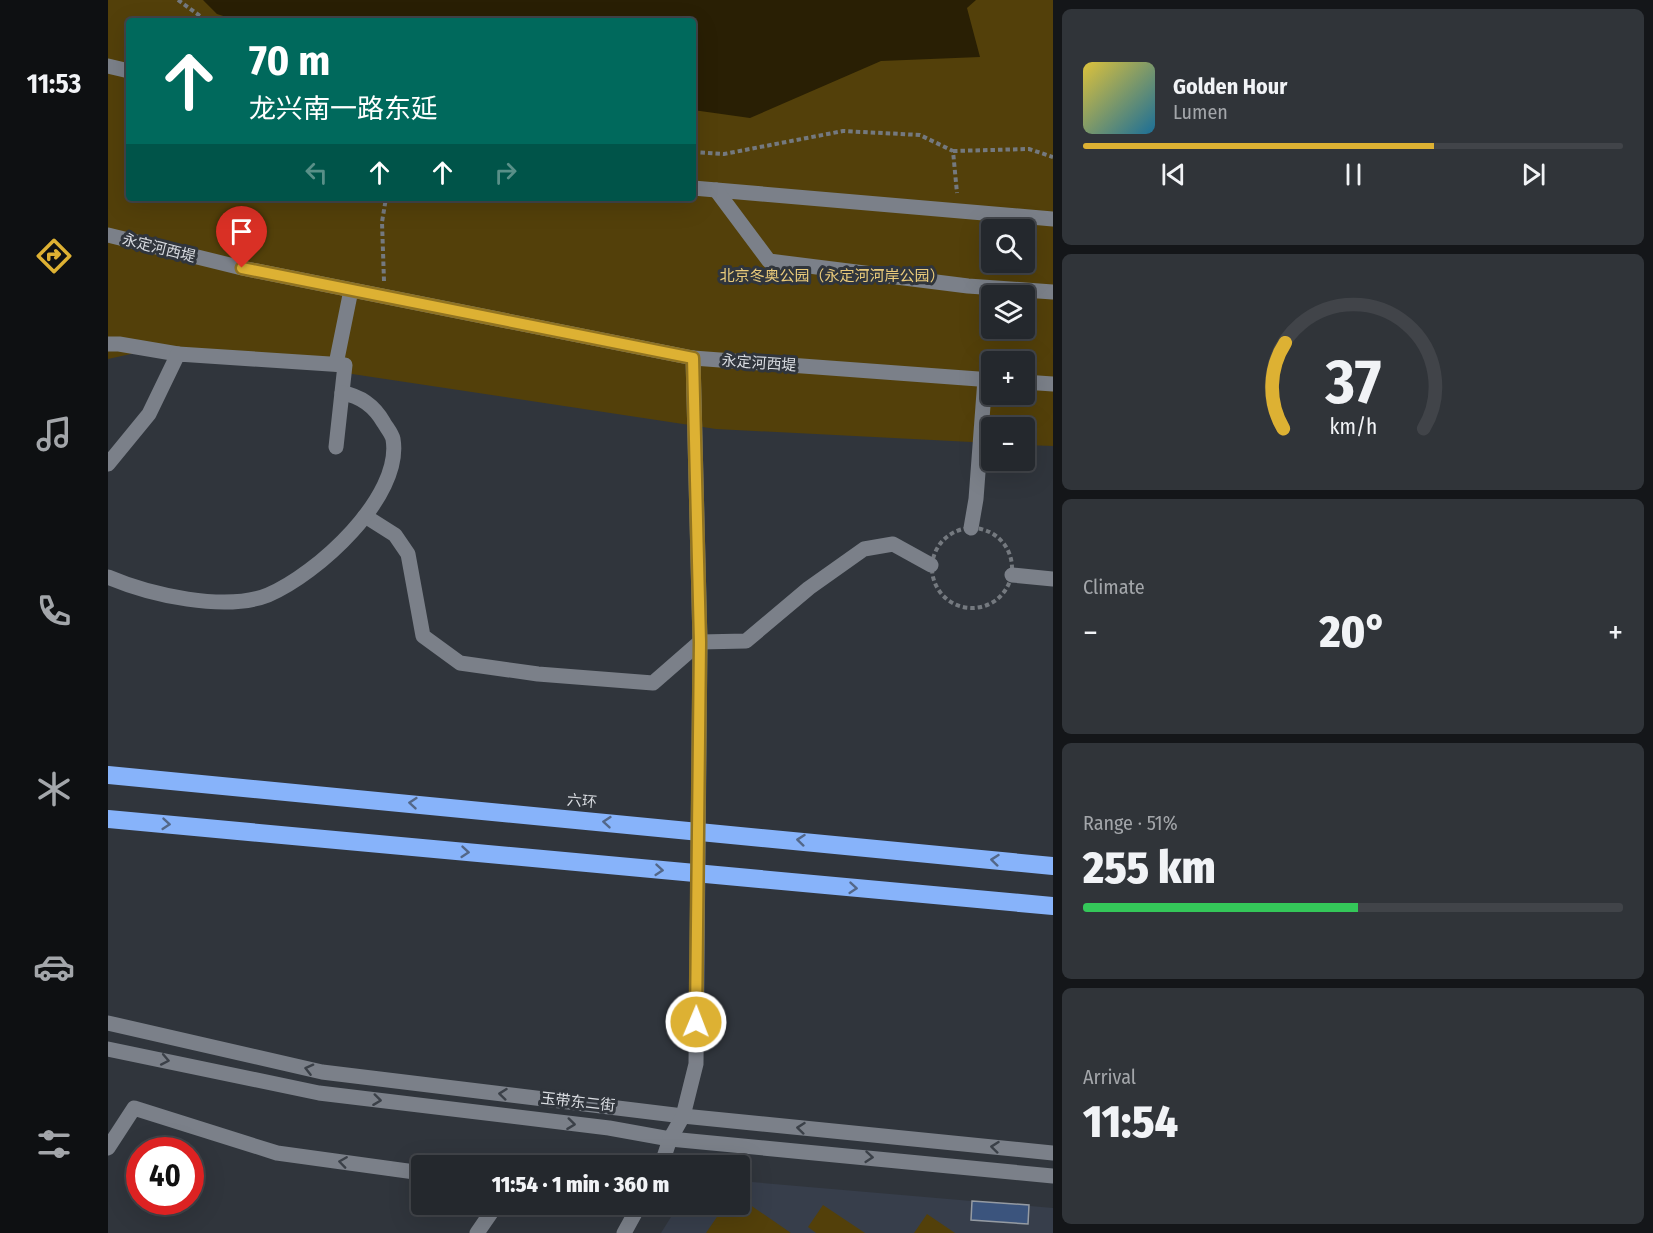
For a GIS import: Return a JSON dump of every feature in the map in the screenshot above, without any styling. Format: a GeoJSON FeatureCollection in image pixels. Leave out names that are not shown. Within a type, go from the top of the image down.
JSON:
{"type":"FeatureCollection","features":[{"type":"Feature","properties":{"kind":"highway","name":"六环"},"geometry":{"type":"LineString","coordinates":[[108,775],[1053,866]]}},
{"type":"Feature","properties":{"kind":"highway"},"geometry":{"type":"LineString","coordinates":[[108,819],[1053,906]]}},
{"type":"Feature","properties":{"kind":"street"},"geometry":{"type":"LineString","coordinates":[[108,66],[126,70]]}},
{"type":"Feature","properties":{"kind":"street"},"geometry":{"type":"LineString","coordinates":[[696,188],[1053,219]]}},
{"type":"Feature","properties":{"kind":"street"},"geometry":{"type":"LineString","coordinates":[[716,190],[769,261],[968,286],[1053,292]]}},
{"type":"Feature","properties":{"kind":"street"},"geometry":{"type":"LineString","coordinates":[[108,223],[113,236]]}},
{"type":"Feature","properties":{"kind":"street","name":"永定河西堤"},"geometry":{"type":"LineString","coordinates":[[113,236],[242,268],[693,358],[981,379]]}},
{"type":"Feature","properties":{"kind":"street"},"geometry":{"type":"LineString","coordinates":[[336,364],[351,290]]}},
{"type":"Feature","properties":{"kind":"street"},"geometry":{"type":"LineString","coordinates":[[108,344],[178,354],[345,365],[336,447]]}},
{"type":"Feature","properties":{"kind":"street"},"geometry":{"type":"LineString","coordinates":[[108,464],[149,414],[178,354]]}},
{"type":"Feature","properties":{"kind":"street"},"geometry":{"type":"LineString","coordinates":[[665,1155],[670,1139],[683,1116],[696,1064],[700,642],[693,358]]}},
{"type":"Feature","properties":{"kind":"street"},"geometry":{"type":"LineString","coordinates":[[1035,383],[1053,384]]}},
{"type":"Feature","properties":{"kind":"street"},"geometry":{"type":"LineString","coordinates":[[108,577],[125,584],[174,596],[226,603],[267,595],[316,568],[365,516],[387,478],[393,460],[393,438],[378,413],[357,395],[342,393]]}},
{"type":"Feature","properties":{"kind":"street"},"geometry":{"type":"LineString","coordinates":[[971,528],[985,405]]}},
{"type":"Feature","properties":{"kind":"street"},"geometry":{"type":"LineString","coordinates":[[365,516],[395,535],[408,554],[423,636],[460,663],[538,674],[652,683],[700,642],[746,641],[809,588],[864,549],[893,544],[931,565]]}},
{"type":"Feature","properties":{"kind":"street"},"geometry":{"type":"LineString","coordinates":[[1012,575],[1053,579]]}},
{"type":"Feature","properties":{"kind":"street","name":"玉带东二街"},"geometry":{"type":"LineString","coordinates":[[108,1023],[322,1072],[683,1116],[1053,1153]]}},
{"type":"Feature","properties":{"kind":"street","name":"玉带东二街"},"geometry":{"type":"LineString","coordinates":[[108,1049],[319,1093],[609,1128],[670,1139],[1053,1176]]}},
{"type":"Feature","properties":{"kind":"street"},"geometry":{"type":"LineString","coordinates":[[108,1148],[134,1108],[277,1153],[411,1171]]}},
{"type":"Feature","properties":{"kind":"street"},"geometry":{"type":"LineString","coordinates":[[477,1233],[489,1215]]}},
{"type":"Feature","properties":{"kind":"street"},"geometry":{"type":"LineString","coordinates":[[624,1233],[634,1215]]}},
{"type":"Feature","properties":{"kind":"path"},"geometry":{"type":"LineString","coordinates":[[178,0],[203,18]]}},
{"type":"Feature","properties":{"kind":"path"},"geometry":{"type":"LineString","coordinates":[[696,152],[724,154],[843,131],[920,135],[953,151],[1029,149],[1053,157]]}},
{"type":"Feature","properties":{"kind":"path"},"geometry":{"type":"LineString","coordinates":[[953,151],[959,211]]}},
{"type":"Feature","properties":{"kind":"path"},"geometry":{"type":"LineString","coordinates":[[385,297],[382,222],[386,201]]}},
{"type":"Feature","properties":{"kind":"path"},"geometry":{"type":"LineString","coordinates":[[971,528],[983,529],[1003,542],[1011,558],[1012,575],[1001,597],[991,604],[966,609],[955,605],[936,589],[931,565],[940,543],[960,530],[971,528]]}},
{"type":"Feature","properties":{"kind":"shaded area"},"geometry":{"type":"Polygon","coordinates":[[[203,0],[976,0],[967,8],[980,57],[881,61],[750,118],[696,110],[696,18],[230,18],[217,14],[203,0]]]}},
{"type":"Feature","properties":{"kind":"shaded area"},"geometry":{"type":"Polygon","coordinates":[[[750,1182],[1053,1208],[1053,1233],[661,1233],[675,1215],[750,1215],[750,1182]]]}},
{"type":"Feature","properties":{"kind":"green space","name":"北京冬奥公园（永定河河岸公园）"},"geometry":{"type":"Polygon","coordinates":[[[108,0],[1053,0],[1053,446],[1035,445],[1035,417],[981,417],[981,442],[716,429],[167,346],[108,359],[108,0]]]}},
{"type":"Feature","properties":{"kind":"green space"},"geometry":{"type":"Polygon","coordinates":[[[750,1205],[791,1233],[706,1233],[718,1215],[750,1215],[750,1205]]]}},
{"type":"Feature","properties":{"kind":"green space"},"geometry":{"type":"Polygon","coordinates":[[[823,1205],[865,1233],[816,1233],[808,1227],[823,1205]]]}},
{"type":"Feature","properties":{"kind":"green space"},"geometry":{"type":"Polygon","coordinates":[[[927,1214],[955,1233],[914,1233],[927,1214]]]}},
{"type":"Feature","properties":{"kind":"building"},"geometry":{"type":"Polygon","coordinates":[[[972,1201],[1029,1205],[1028,1224],[971,1220],[972,1201]]]}},
{"type":"Feature","properties":{"kind":"route"},"geometry":{"type":"LineString","coordinates":[[242,268],[693,358],[700,642],[696,1022]]}}]}
